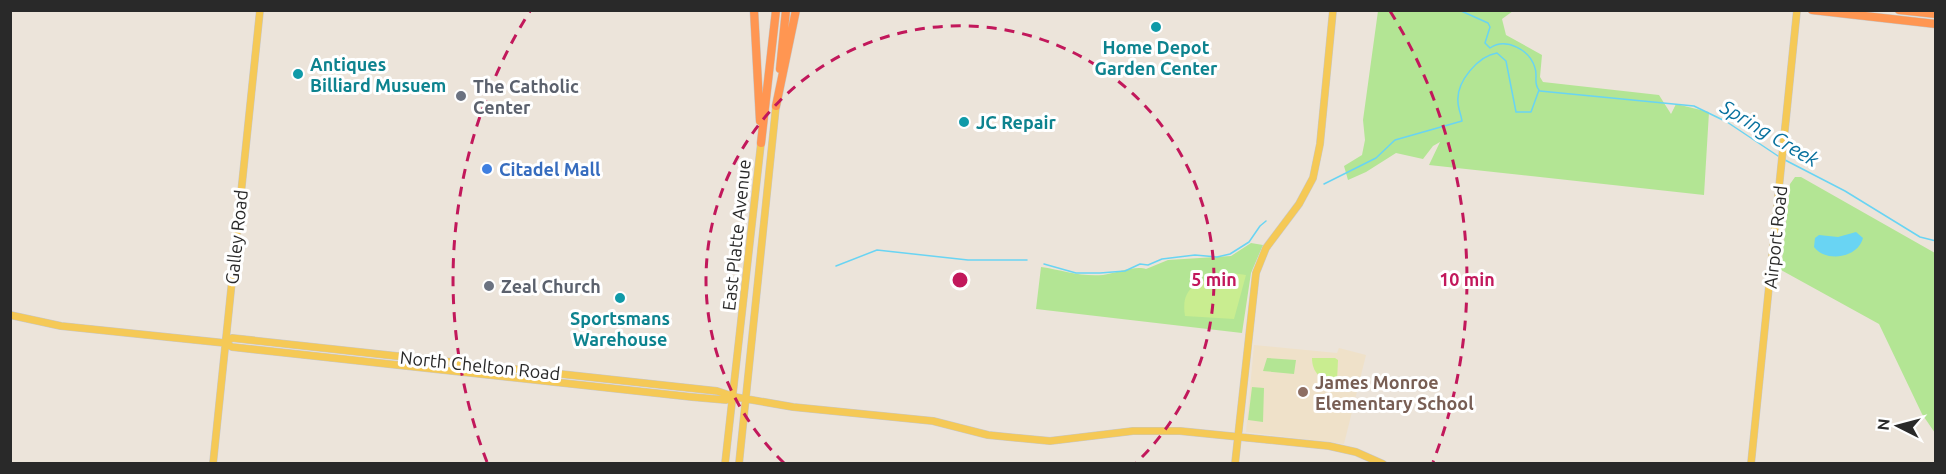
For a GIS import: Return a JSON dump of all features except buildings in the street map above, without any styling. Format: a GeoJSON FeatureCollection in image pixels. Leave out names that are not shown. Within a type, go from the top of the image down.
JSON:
{"type":"FeatureCollection","features":[{"type":"Feature","properties":{"kind":"highway"},"geometry":{"type":"LineString","coordinates":[[754,10],[761,143]]}},
{"type":"Feature","properties":{"kind":"highway","name":"East Platte Avenue"},"geometry":{"type":"LineString","coordinates":[[761,143],[776,10]]}},
{"type":"Feature","properties":{"kind":"highway","name":"East Platte Avenue"},"geometry":{"type":"LineString","coordinates":[[776,106],[786,10]]}},
{"type":"Feature","properties":{"kind":"highway"},"geometry":{"type":"LineString","coordinates":[[776,106],[796,10]]}},
{"type":"Feature","properties":{"kind":"highway"},"geometry":{"type":"LineString","coordinates":[[1812,10],[1935,24]]}},
{"type":"Feature","properties":{"kind":"highway"},"geometry":{"type":"LineString","coordinates":[[1899,10],[1935,15]]}},
{"type":"Feature","properties":{"kind":"main road","name":"Galley Road"},"geometry":{"type":"LineString","coordinates":[[213,464],[260,10]]}},
{"type":"Feature","properties":{"kind":"main road"},"geometry":{"type":"LineString","coordinates":[[1235,464],[1256,273],[1266,248],[1299,204],[1313,178],[1320,144],[1333,10]]}},
{"type":"Feature","properties":{"kind":"main road","name":"Airport Road"},"geometry":{"type":"LineString","coordinates":[[1751,464],[1797,10]]}},
{"type":"Feature","properties":{"kind":"main road","name":"East Platte Avenue"},"geometry":{"type":"LineString","coordinates":[[739,464],[776,106]]}},
{"type":"Feature","properties":{"kind":"main road","name":"East Platte Avenue"},"geometry":{"type":"LineString","coordinates":[[725,464],[735,397],[761,143]]}},
{"type":"Feature","properties":{"kind":"main road","name":"North Chelton Road"},"geometry":{"type":"LineString","coordinates":[[10,315],[61,326],[225,343],[232,338],[273,342],[717,391],[735,397],[793,407],[933,421],[982,434],[1041,441],[1146,430],[1329,446],[1356,452],[1383,464]]}},
{"type":"Feature","properties":{"kind":"shaded area","name":"James Monroe Elementary School"},"geometry":{"type":"Polygon","coordinates":[[[1254,345],[1337,353],[1339,348],[1366,355],[1344,444],[1246,432],[1254,345]]]}},
{"type":"Feature","properties":{"kind":"green space"},"geometry":{"type":"Polygon","coordinates":[[[1378,11],[1513,11],[1502,19],[1506,35],[1542,55],[1540,77],[1543,82],[1659,95],[1671,114],[1676,104],[1709,112],[1704,195],[1429,165],[1440,142],[1433,146],[1423,159],[1396,153],[1366,172],[1348,180],[1344,166],[1362,155],[1365,140],[1363,120],[1378,11]]]}},
{"type":"Feature","properties":{"kind":"green space"},"geometry":{"type":"Polygon","coordinates":[[[1795,177],[1801,177],[1935,253],[1935,433],[1922,414],[1879,324],[1781,270],[1790,184],[1795,177]]]}},
{"type":"Feature","properties":{"kind":"green space"},"geometry":{"type":"Polygon","coordinates":[[[1251,243],[1263,245],[1251,273],[1242,333],[1036,309],[1041,267],[1079,274],[1103,275],[1131,269],[1146,269],[1168,260],[1231,256],[1251,243]]]}},
{"type":"Feature","properties":{"kind":"green space"},"geometry":{"type":"Polygon","coordinates":[[[1232,273],[1246,275],[1234,319],[1185,316],[1184,304],[1191,289],[1205,281],[1232,273]]]}},
{"type":"Feature","properties":{"kind":"green space"},"geometry":{"type":"Polygon","coordinates":[[[1267,358],[1296,360],[1294,374],[1263,371],[1267,358]]]}},
{"type":"Feature","properties":{"kind":"green space"},"geometry":{"type":"Polygon","coordinates":[[[1312,358],[1338,360],[1337,381],[1319,376],[1312,363],[1312,358]]]}},
{"type":"Feature","properties":{"kind":"green space"},"geometry":{"type":"Polygon","coordinates":[[[1252,387],[1264,388],[1263,422],[1248,420],[1252,387]]]}},
{"type":"Feature","properties":{"kind":"water"},"geometry":{"type":"Polygon","coordinates":[[[1856,232],[1863,238],[1860,245],[1848,254],[1826,255],[1814,247],[1815,238],[1819,235],[1838,237],[1856,232]]]}},
{"type":"Feature","properties":{"kind":"waterway"},"geometry":{"type":"LineString","coordinates":[[1324,184],[1376,158],[1395,140],[1462,121],[1458,107],[1458,94],[1464,78],[1490,55],[1497,53],[1506,61],[1516,112],[1531,112],[1539,90],[1536,85],[1536,71],[1528,56],[1517,47],[1510,45],[1496,45],[1490,48],[1485,43],[1490,27],[1488,23],[1459,10]]}},
{"type":"Feature","properties":{"kind":"waterway","name":"Spring Creek"},"geometry":{"type":"LineString","coordinates":[[1540,91],[1694,106],[1727,122],[1778,156]]}},
{"type":"Feature","properties":{"kind":"waterway","name":"Spring Creek"},"geometry":{"type":"LineString","coordinates":[[1785,160],[1845,191],[1920,237],[1936,241]]}},
{"type":"Feature","properties":{"kind":"waterway"},"geometry":{"type":"LineString","coordinates":[[1044,264],[1076,273],[1100,273],[1125,271],[1140,264],[1148,265],[1162,259],[1195,255],[1217,257],[1230,254],[1249,242],[1266,221]]}},
{"type":"Feature","properties":{"kind":"waterway"},"geometry":{"type":"LineString","coordinates":[[836,266],[877,250],[968,260],[1027,260]]}},
{"type":"Feature","properties":{"kind":"place","name":"Home Depot Garden Center"},"geometry":{"type":"Point","coordinates":[1156,27]}},
{"type":"Feature","properties":{"kind":"place","name":"Antiques Billiard Musuem"},"geometry":{"type":"Point","coordinates":[298,74]}},
{"type":"Feature","properties":{"kind":"place","name":"The Catholic Center"},"geometry":{"type":"Point","coordinates":[461,96]}},
{"type":"Feature","properties":{"kind":"place","name":"JC Repair"},"geometry":{"type":"Point","coordinates":[964,122]}},
{"type":"Feature","properties":{"kind":"place","name":"Citadel Mall"},"geometry":{"type":"Point","coordinates":[487,169]}},
{"type":"Feature","properties":{"kind":"place","name":"Zeal Church"},"geometry":{"type":"Point","coordinates":[489,286]}},
{"type":"Feature","properties":{"kind":"place","name":"Sportsmans Warehouse"},"geometry":{"type":"Point","coordinates":[620,298]}},
{"type":"Feature","properties":{"kind":"place","name":"James Monroe Elementary School"},"geometry":{"type":"Point","coordinates":[1303,392]}}]}
